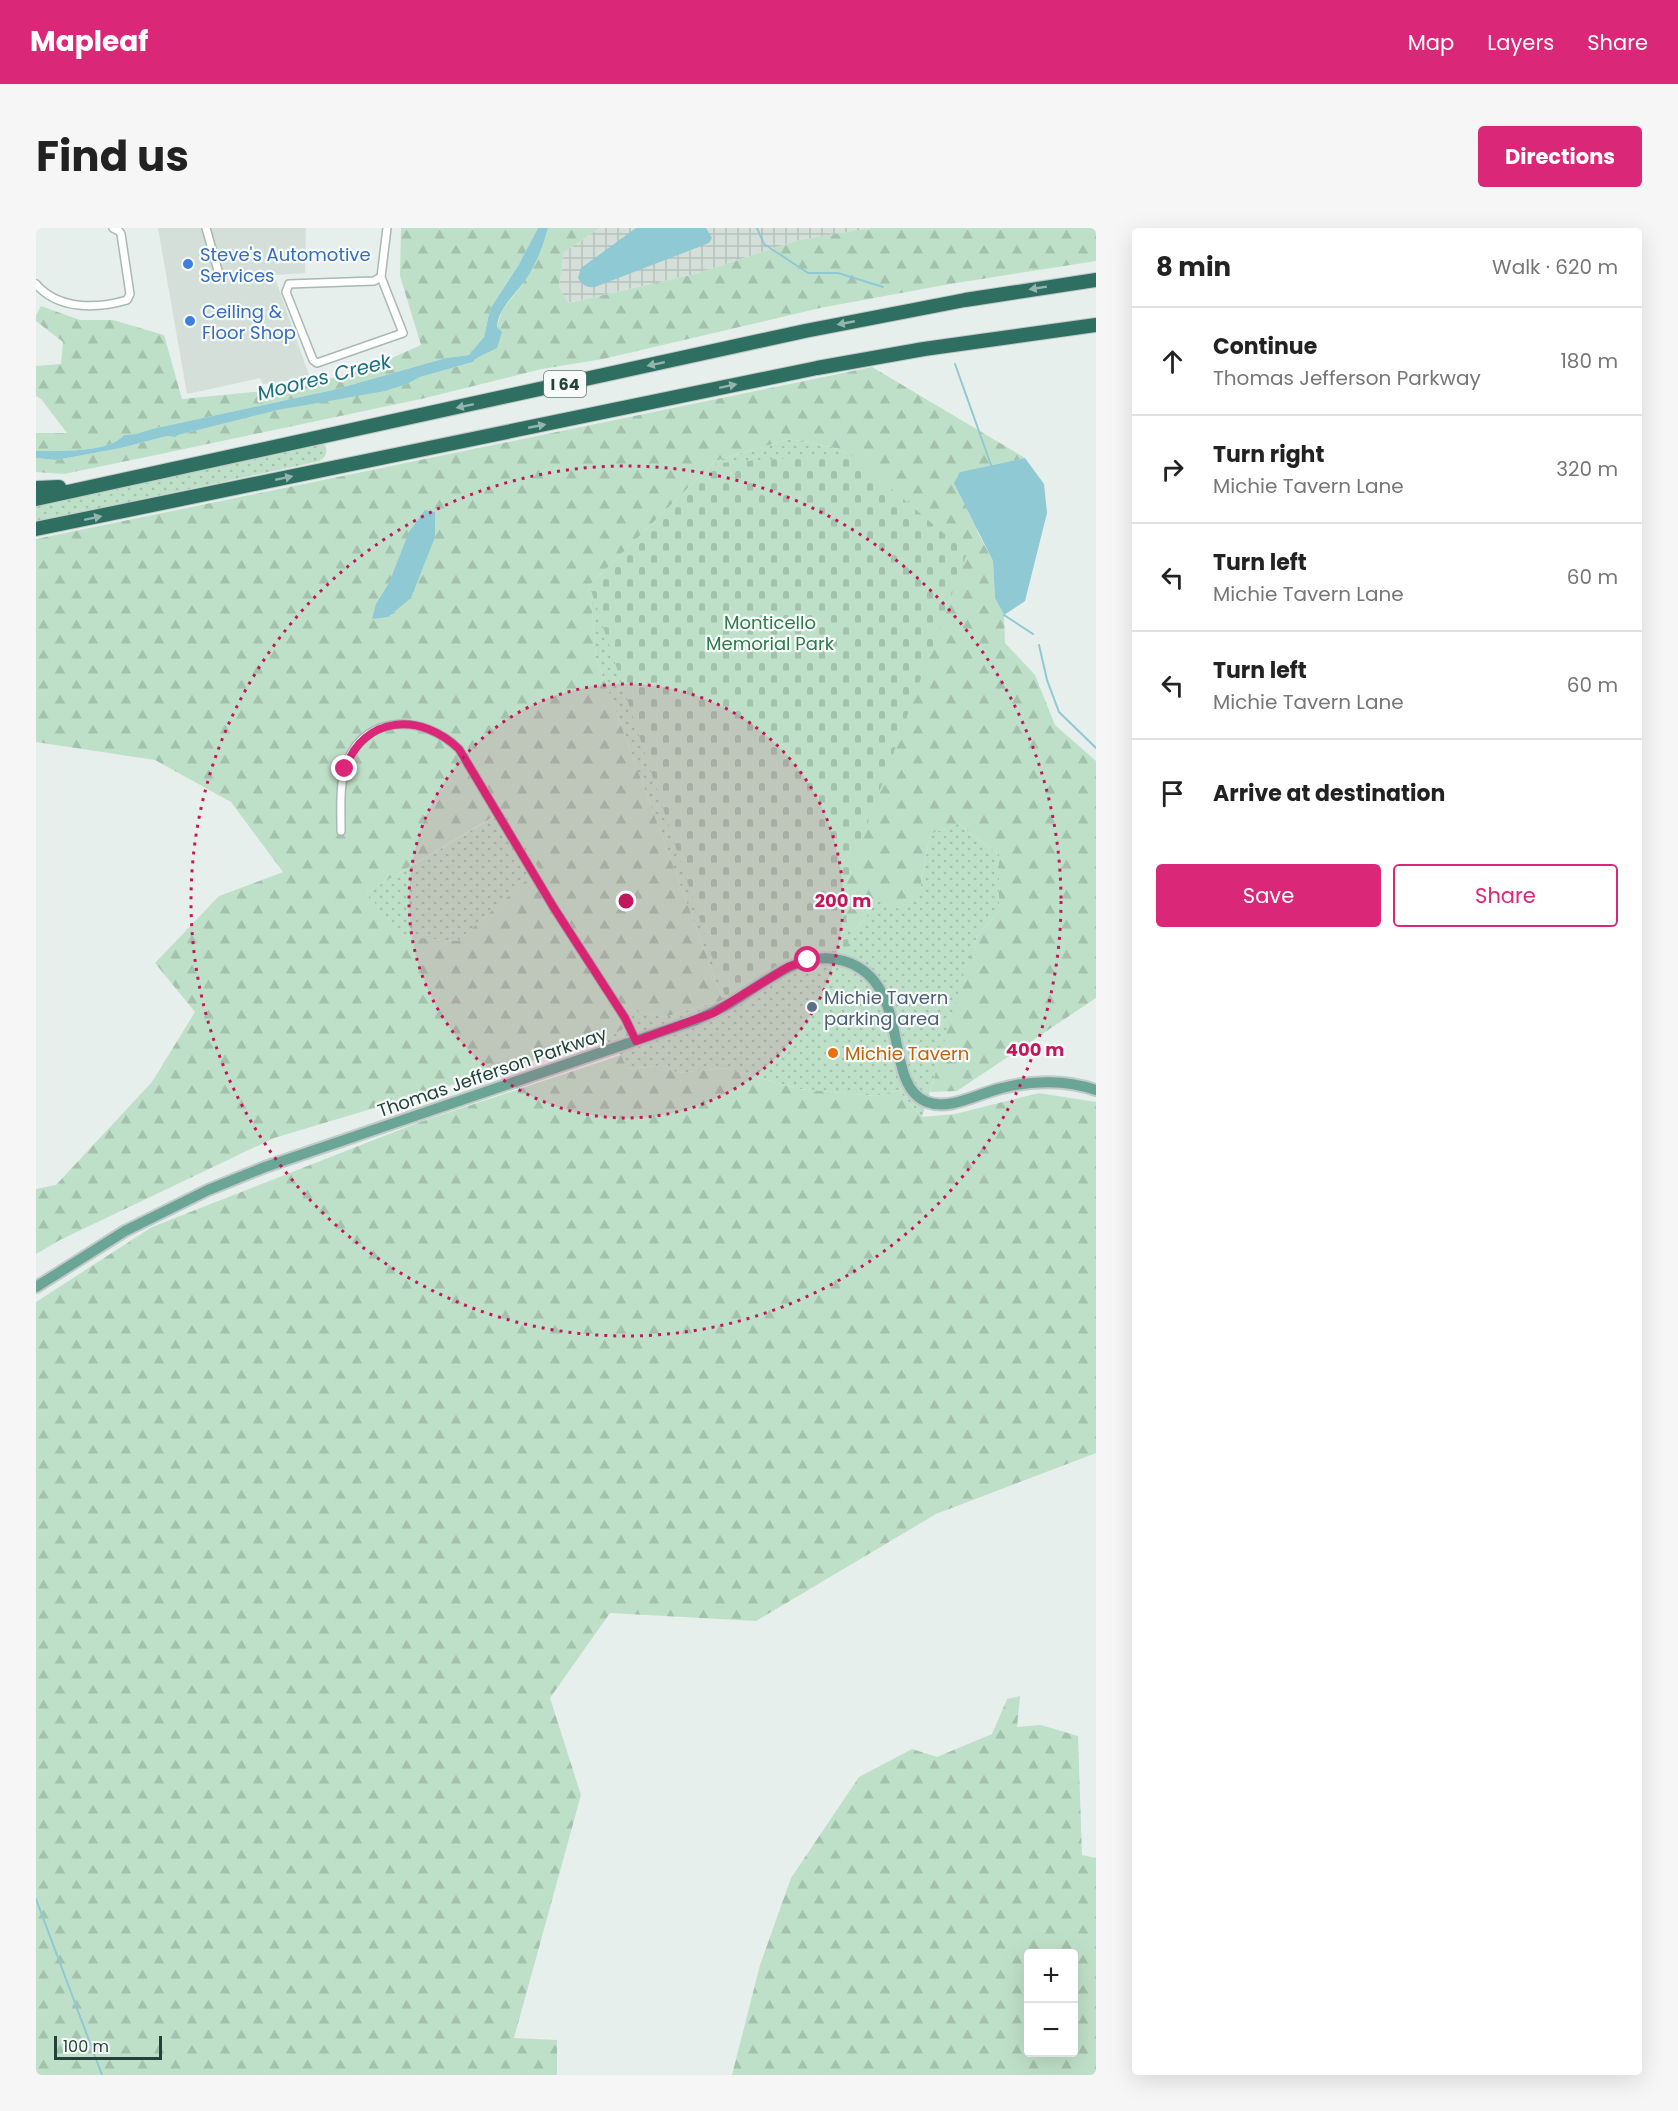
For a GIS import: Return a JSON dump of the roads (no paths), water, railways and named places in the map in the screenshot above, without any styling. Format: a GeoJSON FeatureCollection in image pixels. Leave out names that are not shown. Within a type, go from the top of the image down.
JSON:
{"type":"FeatureCollection","features":[{"type":"Feature","properties":{"kind":"highway","name":"I 64"},"geometry":{"type":"LineString","coordinates":[[36,499],[816,329],[965,300],[1096,280]]}},
{"type":"Feature","properties":{"kind":"highway","name":"I 64"},"geometry":{"type":"LineString","coordinates":[[36,529],[806,370],[924,349],[1096,325]]}},
{"type":"Feature","properties":{"kind":"highway"},"geometry":{"type":"LineString","coordinates":[[36,488],[179,468]]}},
{"type":"Feature","properties":{"kind":"main road","name":"Thomas Jefferson Parkway"},"geometry":{"type":"LineString","coordinates":[[36,1287],[125,1231],[217,1186],[265,1167],[713,1013],[788,967],[814,958],[832,959],[856,966],[878,987],[892,1020],[907,1083],[913,1092],[925,1101],[944,1104],[1002,1088],[1039,1083],[1076,1085],[1096,1090]]}},
{"type":"Feature","properties":{"kind":"street"},"geometry":{"type":"LineString","coordinates":[[36,284],[55,299],[76,305],[104,305],[127,300],[130,294],[123,248],[119,231],[113,228]]}},
{"type":"Feature","properties":{"kind":"street"},"geometry":{"type":"LineString","coordinates":[[206,228],[219,274]]}},
{"type":"Feature","properties":{"kind":"street"},"geometry":{"type":"LineString","coordinates":[[381,277],[374,281],[289,284],[287,286],[286,292],[313,360],[317,363],[403,333],[381,277],[387,228]]}},
{"type":"Feature","properties":{"kind":"street"},"geometry":{"type":"LineString","coordinates":[[341,831],[345,769],[355,748],[362,740],[376,731],[397,724],[421,726],[442,734],[459,749],[554,908],[625,1018],[636,1041]]}},
{"type":"Feature","properties":{"kind":"water"},"geometry":{"type":"Polygon","coordinates":[[[538,228],[548,228],[531,271],[498,319],[497,327],[502,332],[497,348],[476,358],[473,362],[420,377],[385,391],[278,410],[175,437],[167,436],[121,448],[56,460],[36,458],[36,451],[96,448],[117,441],[124,435],[333,390],[446,358],[469,355],[484,337],[490,309],[518,266],[538,228]]]}},
{"type":"Feature","properties":{"kind":"water"},"geometry":{"type":"Polygon","coordinates":[[[636,228],[706,228],[712,238],[709,243],[595,287],[583,284],[578,278],[581,268],[636,228]]]}},
{"type":"Feature","properties":{"kind":"water"},"geometry":{"type":"Polygon","coordinates":[[[1025,458],[1044,484],[1047,513],[1025,601],[1004,615],[995,598],[993,561],[954,483],[960,472],[1025,458]]]}},
{"type":"Feature","properties":{"kind":"water"},"geometry":{"type":"Polygon","coordinates":[[[425,510],[435,512],[435,537],[411,598],[388,617],[372,619],[376,604],[389,583],[409,532],[425,510]]]}},
{"type":"Feature","properties":{"kind":"waterway"},"geometry":{"type":"LineString","coordinates":[[757,228],[764,244],[808,273],[838,273],[883,287]]}},
{"type":"Feature","properties":{"kind":"waterway"},"geometry":{"type":"LineString","coordinates":[[955,364],[991,465]]}},
{"type":"Feature","properties":{"kind":"waterway"},"geometry":{"type":"LineString","coordinates":[[1004,615],[1033,634]]}},
{"type":"Feature","properties":{"kind":"waterway"},"geometry":{"type":"LineString","coordinates":[[1039,645],[1047,680],[1059,712],[1096,748]]}},
{"type":"Feature","properties":{"kind":"waterway"},"geometry":{"type":"LineString","coordinates":[[36,1899],[102,2075]]}},
{"type":"Feature","properties":{"kind":"place","name":"Steve's Automotive Services"},"geometry":{"type":"Point","coordinates":[188,264]}},
{"type":"Feature","properties":{"kind":"place","name":"Ceiling & Floor Shop"},"geometry":{"type":"Point","coordinates":[190,321]}},
{"type":"Feature","properties":{"kind":"place","name":"Michie Tavern parking area"},"geometry":{"type":"Point","coordinates":[812,1007]}},
{"type":"Feature","properties":{"kind":"place","name":"Michie Tavern"},"geometry":{"type":"Point","coordinates":[833,1053]}},
{"type":"Feature","properties":{"kind":"water label","name":"Moores Creek"},"geometry":{"type":"Point","coordinates":[324,377]}},
{"type":"Feature","properties":{"kind":"park label","name":"Monticello Memorial Park"},"geometry":{"type":"Point","coordinates":[770,632]}}]}
